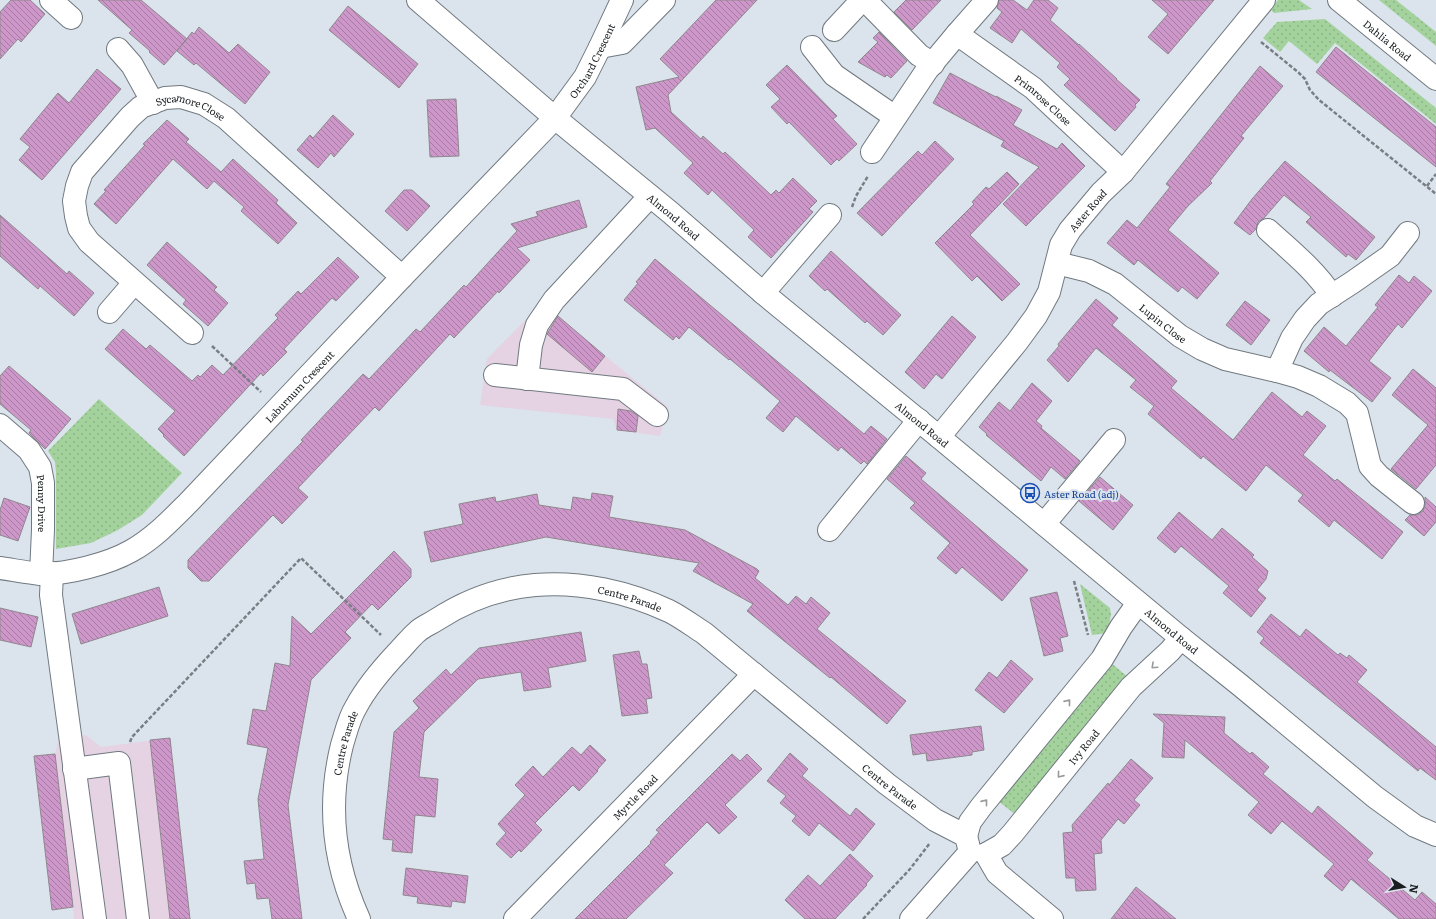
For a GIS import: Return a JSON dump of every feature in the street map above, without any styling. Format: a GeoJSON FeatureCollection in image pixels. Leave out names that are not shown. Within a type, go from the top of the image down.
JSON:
{"type":"FeatureCollection","features":[{"type":"Feature","properties":{"kind":"street"},"geometry":{"type":"LineString","coordinates":[[51,0],[71,18]]}},
{"type":"Feature","properties":{"kind":"street","name":"Almond Road"},"geometry":{"type":"LineString","coordinates":[[418,0],[555,118],[650,196],[763,293],[919,420],[1138,603],[1375,797],[1415,826],[1436,835]]}},
{"type":"Feature","properties":{"kind":"street","name":"Orchard Crescent"},"geometry":{"type":"LineString","coordinates":[[555,118],[585,77],[622,0]]}},
{"type":"Feature","properties":{"kind":"street"},"geometry":{"type":"LineString","coordinates":[[600,48],[622,43],[664,0]]}},
{"type":"Feature","properties":{"kind":"street"},"geometry":{"type":"LineString","coordinates":[[834,30],[862,0]]}},
{"type":"Feature","properties":{"kind":"street"},"geometry":{"type":"LineString","coordinates":[[866,0],[919,55],[933,64]]}},
{"type":"Feature","properties":{"kind":"street"},"geometry":{"type":"LineString","coordinates":[[872,152],[933,64],[987,0]]}},
{"type":"Feature","properties":{"kind":"street","name":"Aster Road"},"geometry":{"type":"LineString","coordinates":[[939,437],[1017,342],[1036,316],[1049,292],[1061,245],[1070,230],[1101,193],[1123,172],[1264,0]]}},
{"type":"Feature","properties":{"kind":"street","name":"Dahlia Road"},"geometry":{"type":"LineString","coordinates":[[1339,0],[1436,79]]}},
{"type":"Feature","properties":{"kind":"street","name":"Primrose Close"},"geometry":{"type":"LineString","coordinates":[[957,34],[1033,88],[1123,172]]}},
{"type":"Feature","properties":{"kind":"street"},"geometry":{"type":"LineString","coordinates":[[812,47],[834,75],[895,117]]}},
{"type":"Feature","properties":{"kind":"street"},"geometry":{"type":"LineString","coordinates":[[118,49],[132,65],[153,103]]}},
{"type":"Feature","properties":{"kind":"street","name":"Sycamore Close"},"geometry":{"type":"LineString","coordinates":[[192,334],[89,242],[79,228],[74,201],[82,172],[130,117],[141,107],[165,98],[180,97],[204,104],[226,118],[402,277]]}},
{"type":"Feature","properties":{"kind":"street","name":"Laburnum Crescent"},"geometry":{"type":"LineString","coordinates":[[0,568],[47,574],[69,572],[100,564],[131,551],[157,533],[189,502],[555,118]]}},
{"type":"Feature","properties":{"kind":"street"},"geometry":{"type":"LineString","coordinates":[[527,379],[531,346],[536,325],[554,300],[650,196]]}},
{"type":"Feature","properties":{"kind":"street"},"geometry":{"type":"LineString","coordinates":[[763,293],[830,215]]}},
{"type":"Feature","properties":{"kind":"street"},"geometry":{"type":"LineString","coordinates":[[1268,230],[1299,258],[1318,278],[1332,296]]}},
{"type":"Feature","properties":{"kind":"street"},"geometry":{"type":"LineString","coordinates":[[1277,370],[1292,338],[1305,319],[1319,304],[1390,256],[1408,233]]}},
{"type":"Feature","properties":{"kind":"street","name":"Lupin Close"},"geometry":{"type":"LineString","coordinates":[[1057,263],[1089,270],[1115,284],[1180,336],[1202,349],[1224,359],[1277,370],[1298,377],[1319,386],[1347,403],[1357,413],[1370,466],[1379,476],[1413,503]]}},
{"type":"Feature","properties":{"kind":"street"},"geometry":{"type":"LineString","coordinates":[[109,312],[134,283]]}},
{"type":"Feature","properties":{"kind":"street"},"geometry":{"type":"LineString","coordinates":[[494,375],[623,389],[658,414]]}},
{"type":"Feature","properties":{"kind":"street"},"geometry":{"type":"LineString","coordinates":[[829,530],[919,420]]}},
{"type":"Feature","properties":{"kind":"street","name":"Penny Drive"},"geometry":{"type":"LineString","coordinates":[[0,425],[29,450],[40,467],[43,483],[43,530],[47,574],[52,595],[95,919]]}},
{"type":"Feature","properties":{"kind":"street"},"geometry":{"type":"LineString","coordinates":[[1044,524],[1114,440]]}},
{"type":"Feature","properties":{"kind":"street","name":"Centre Parade"},"geometry":{"type":"LineString","coordinates":[[359,919],[344,882],[334,836],[335,784],[339,758],[346,732],[355,708],[377,675],[418,631],[469,602],[501,591],[535,585],[569,585],[607,591],[641,600],[671,612],[704,633],[887,784],[974,847]]}},
{"type":"Feature","properties":{"kind":"street","name":"Ivy Road"},"geometry":{"type":"LineString","coordinates":[[974,847],[970,822],[1102,659],[1121,627],[1138,603]]}},
{"type":"Feature","properties":{"kind":"street","name":"Ivy Road"},"geometry":{"type":"LineString","coordinates":[[911,919],[974,847],[1002,845],[1131,687],[1170,651],[1181,638]]}},
{"type":"Feature","properties":{"kind":"street","name":"Myrtle Road"},"geometry":{"type":"LineString","coordinates":[[515,919],[754,674]]}},
{"type":"Feature","properties":{"kind":"street"},"geometry":{"type":"LineString","coordinates":[[74,769],[119,763],[138,919]]}},
{"type":"Feature","properties":{"kind":"street"},"geometry":{"type":"LineString","coordinates":[[974,847],[997,873],[1052,919]]}},
{"type":"Feature","properties":{"kind":"path"},"geometry":{"type":"LineString","coordinates":[[1258,39],[1298,72],[1305,79],[1310,90],[1319,100],[1436,194]]}},
{"type":"Feature","properties":{"kind":"path"},"geometry":{"type":"LineString","coordinates":[[1426,186],[1436,174]]}},
{"type":"Feature","properties":{"kind":"path"},"geometry":{"type":"LineString","coordinates":[[192,334],[203,337],[264,395]]}},
{"type":"Feature","properties":{"kind":"path"},"geometry":{"type":"LineString","coordinates":[[119,763],[132,737],[301,558],[383,637]]}},
{"type":"Feature","properties":{"kind":"path"},"geometry":{"type":"LineString","coordinates":[[1074,578],[1089,636]]}},
{"type":"Feature","properties":{"kind":"path"},"geometry":{"type":"LineString","coordinates":[[863,919],[910,869],[933,840]]}},
{"type":"Feature","properties":{"kind":"shaded area"},"geometry":{"type":"Polygon","coordinates":[[[543,302],[582,337],[668,407],[660,436],[617,430],[613,419],[480,405],[487,359],[543,302]]]}},
{"type":"Feature","properties":{"kind":"shaded area"},"geometry":{"type":"Polygon","coordinates":[[[86,735],[101,747],[170,738],[190,919],[74,919],[73,907],[52,910],[34,756],[55,754],[59,738],[86,735]]]}},
{"type":"Feature","properties":{"kind":"green space"},"geometry":{"type":"Polygon","coordinates":[[[1278,0],[1299,0],[1312,9],[1274,13],[1270,9],[1278,0]]]}},
{"type":"Feature","properties":{"kind":"green space"},"geometry":{"type":"Polygon","coordinates":[[[1379,0],[1396,0],[1436,32],[1436,46],[1379,0]]]}},
{"type":"Feature","properties":{"kind":"green space"},"geometry":{"type":"Polygon","coordinates":[[[1325,19],[1436,108],[1436,124],[1335,43],[1317,64],[1289,41],[1280,52],[1263,38],[1277,22],[1325,19]]]}},
{"type":"Feature","properties":{"kind":"green space"},"geometry":{"type":"Polygon","coordinates":[[[99,399],[182,473],[142,515],[118,530],[91,543],[56,549],[56,473],[55,462],[48,451],[99,399]]]}},
{"type":"Feature","properties":{"kind":"green space"},"geometry":{"type":"Polygon","coordinates":[[[1080,584],[1110,608],[1111,615],[1107,633],[1092,635],[1080,584]]]}},
{"type":"Feature","properties":{"kind":"green space"},"geometry":{"type":"Polygon","coordinates":[[[1110,662],[1128,677],[1016,815],[998,801],[1110,662]]]}},
{"type":"Feature","properties":{"kind":"building"},"geometry":{"type":"Polygon","coordinates":[[[11,0],[30,0],[45,14],[21,42],[18,39],[0,59],[0,12],[11,0]]]}},
{"type":"Feature","properties":{"kind":"building"},"geometry":{"type":"Polygon","coordinates":[[[98,0],[141,0],[187,39],[164,65],[129,33],[132,30],[98,0]]]}},
{"type":"Feature","properties":{"kind":"building"},"geometry":{"type":"Polygon","coordinates":[[[716,0],[757,0],[668,95],[671,112],[701,139],[703,136],[723,154],[725,152],[771,195],[776,190],[779,193],[793,178],[817,201],[809,209],[813,212],[771,258],[748,237],[754,230],[712,190],[708,195],[684,173],[693,163],[655,128],[646,130],[636,87],[679,77],[660,59],[716,0]]]}},
{"type":"Feature","properties":{"kind":"building"},"geometry":{"type":"Polygon","coordinates":[[[906,0],[941,0],[912,30],[894,12],[906,0]]]}},
{"type":"Feature","properties":{"kind":"building"},"geometry":{"type":"Polygon","coordinates":[[[999,0],[1013,0],[1027,10],[1034,0],[1048,0],[1058,8],[1050,20],[1079,44],[1140,100],[1135,105],[1136,107],[1115,131],[1064,85],[1070,79],[1057,67],[1060,63],[1021,29],[1012,43],[990,28],[1002,12],[997,8],[999,0]]]}},
{"type":"Feature","properties":{"kind":"building"},"geometry":{"type":"Polygon","coordinates":[[[1152,0],[1214,0],[1168,54],[1148,37],[1168,14],[1152,0]]]}},
{"type":"Feature","properties":{"kind":"building"},"geometry":{"type":"Polygon","coordinates":[[[348,6],[418,64],[399,88],[329,30],[348,6]]]}},
{"type":"Feature","properties":{"kind":"building"},"geometry":{"type":"Polygon","coordinates":[[[199,27],[229,53],[238,44],[270,72],[245,104],[196,63],[194,65],[177,51],[192,32],[194,34],[199,27]]]}},
{"type":"Feature","properties":{"kind":"building"},"geometry":{"type":"Polygon","coordinates":[[[879,32],[907,61],[891,78],[887,75],[885,77],[858,62],[878,42],[873,38],[879,32]]]}},
{"type":"Feature","properties":{"kind":"building"},"geometry":{"type":"Polygon","coordinates":[[[1336,47],[1436,127],[1436,167],[1316,72],[1336,47]]]}},
{"type":"Feature","properties":{"kind":"building"},"geometry":{"type":"Polygon","coordinates":[[[787,65],[837,116],[833,119],[857,144],[839,161],[837,159],[831,165],[789,122],[787,124],[771,107],[780,99],[766,85],[787,65]]]}},
{"type":"Feature","properties":{"kind":"building"},"geometry":{"type":"Polygon","coordinates":[[[1260,66],[1283,86],[1241,136],[1244,138],[1210,181],[1212,183],[1188,206],[1168,230],[1219,273],[1197,299],[1182,287],[1178,292],[1138,260],[1134,265],[1107,243],[1127,220],[1137,228],[1170,187],[1166,184],[1260,66]]]}},
{"type":"Feature","properties":{"kind":"building"},"geometry":{"type":"Polygon","coordinates":[[[97,69],[121,89],[42,180],[19,160],[30,147],[20,139],[58,93],[69,103],[97,69]]]}},
{"type":"Feature","properties":{"kind":"building"},"geometry":{"type":"Polygon","coordinates":[[[950,73],[1022,110],[1013,125],[1057,149],[1062,143],[1085,166],[1026,226],[1003,204],[1039,167],[1001,146],[1004,141],[933,103],[950,73]]]}},
{"type":"Feature","properties":{"kind":"building"},"geometry":{"type":"Polygon","coordinates":[[[456,99],[459,156],[430,157],[427,100],[456,99]]]}},
{"type":"Feature","properties":{"kind":"building"},"geometry":{"type":"Polygon","coordinates":[[[333,115],[354,134],[334,157],[331,153],[318,168],[297,150],[310,135],[313,138],[333,115]]]}},
{"type":"Feature","properties":{"kind":"building"},"geometry":{"type":"Polygon","coordinates":[[[167,120],[189,139],[186,142],[221,172],[233,159],[278,200],[276,203],[297,223],[278,244],[241,211],[244,207],[214,181],[207,189],[173,159],[116,224],[94,204],[106,191],[104,190],[145,145],[143,144],[167,120]]]}},
{"type":"Feature","properties":{"kind":"building"},"geometry":{"type":"Polygon","coordinates":[[[935,141],[954,159],[882,236],[857,213],[918,151],[922,155],[935,141]]]}},
{"type":"Feature","properties":{"kind":"building"},"geometry":{"type":"Polygon","coordinates":[[[1285,161],[1375,237],[1356,260],[1348,254],[1346,257],[1306,222],[1311,217],[1284,195],[1264,218],[1258,222],[1256,229],[1250,235],[1234,223],[1252,199],[1285,161]]]}},
{"type":"Feature","properties":{"kind":"building"},"geometry":{"type":"Polygon","coordinates":[[[1007,172],[1019,184],[970,235],[1020,284],[1002,301],[977,276],[972,281],[935,243],[974,204],[972,202],[986,187],[989,189],[1007,172]]]}},
{"type":"Feature","properties":{"kind":"building"},"geometry":{"type":"Polygon","coordinates":[[[404,190],[412,190],[430,206],[407,231],[385,211],[404,190]]]}},
{"type":"Feature","properties":{"kind":"building"},"geometry":{"type":"Polygon","coordinates":[[[579,200],[587,227],[517,248],[530,260],[499,293],[498,291],[454,338],[450,334],[379,411],[375,407],[298,488],[308,497],[282,524],[273,515],[209,581],[201,581],[188,568],[188,560],[303,441],[301,440],[363,374],[369,379],[416,329],[420,332],[464,285],[466,287],[517,231],[511,224],[538,216],[536,212],[579,200]]]}},
{"type":"Feature","properties":{"kind":"building"},"geometry":{"type":"Polygon","coordinates":[[[0,215],[67,274],[69,271],[94,293],[74,316],[40,286],[38,289],[0,256],[0,215]]]}},
{"type":"Feature","properties":{"kind":"building"},"geometry":{"type":"Polygon","coordinates":[[[167,242],[217,287],[214,290],[228,303],[208,326],[183,304],[186,300],[147,265],[167,242]]]}},
{"type":"Feature","properties":{"kind":"building"},"geometry":{"type":"Polygon","coordinates":[[[831,251],[901,315],[883,335],[867,321],[865,323],[827,289],[825,291],[809,276],[831,251]]]}},
{"type":"Feature","properties":{"kind":"building"},"geometry":{"type":"Polygon","coordinates":[[[338,257],[359,277],[336,301],[332,298],[284,349],[287,352],[263,376],[261,373],[184,456],[163,436],[164,435],[158,429],[175,411],[105,349],[123,329],[146,349],[150,345],[192,381],[198,375],[200,377],[212,365],[223,375],[278,318],[275,315],[298,291],[301,294],[338,257]]]}},
{"type":"Feature","properties":{"kind":"building"},"geometry":{"type":"Polygon","coordinates":[[[655,259],[864,434],[871,426],[887,439],[867,464],[864,461],[861,464],[841,447],[838,451],[796,416],[783,432],[766,418],[780,401],[730,359],[729,360],[689,327],[679,339],[676,336],[673,340],[624,300],[638,283],[636,282],[655,259]]]}},
{"type":"Feature","properties":{"kind":"building"},"geometry":{"type":"Polygon","coordinates":[[[1399,275],[1409,283],[1414,276],[1432,291],[1402,328],[1398,324],[1369,361],[1391,378],[1372,402],[1330,370],[1329,372],[1304,351],[1324,327],[1346,346],[1378,307],[1375,305],[1399,275]]]}},
{"type":"Feature","properties":{"kind":"building"},"geometry":{"type":"Polygon","coordinates":[[[1096,299],[1118,318],[1112,325],[1177,381],[1171,388],[1233,440],[1272,392],[1302,417],[1307,411],[1326,426],[1303,455],[1335,481],[1337,479],[1403,532],[1382,559],[1334,520],[1329,527],[1298,501],[1303,495],[1266,465],[1246,491],[1203,456],[1201,459],[1148,414],[1154,406],[1130,387],[1136,380],[1096,348],[1068,382],[1047,360],[1059,346],[1058,344],[1096,299]]]}},
{"type":"Feature","properties":{"kind":"building"},"geometry":{"type":"Polygon","coordinates":[[[1245,301],[1270,320],[1251,345],[1226,325],[1245,301]]]}},
{"type":"Feature","properties":{"kind":"building"},"geometry":{"type":"Polygon","coordinates":[[[558,316],[605,356],[592,372],[547,334],[558,316]]]}},
{"type":"Feature","properties":{"kind":"building"},"geometry":{"type":"Polygon","coordinates":[[[952,316],[976,337],[942,379],[936,374],[924,389],[905,372],[952,316]]]}},
{"type":"Feature","properties":{"kind":"building"},"geometry":{"type":"Polygon","coordinates":[[[9,366],[71,419],[45,449],[29,433],[31,430],[0,404],[0,376],[9,366]]]}},
{"type":"Feature","properties":{"kind":"building"},"geometry":{"type":"Polygon","coordinates":[[[1413,369],[1436,388],[1436,465],[1416,489],[1391,469],[1428,425],[1392,395],[1413,369]]]}},
{"type":"Feature","properties":{"kind":"building"},"geometry":{"type":"Polygon","coordinates":[[[1032,383],[1052,401],[1036,421],[1042,426],[1041,428],[1080,461],[1065,479],[1051,467],[1041,481],[986,435],[987,434],[979,427],[999,402],[1010,411],[1032,383]]]}},
{"type":"Feature","properties":{"kind":"building"},"geometry":{"type":"Polygon","coordinates":[[[618,409],[631,411],[638,416],[636,432],[617,430],[618,409]]]}},
{"type":"Feature","properties":{"kind":"building"},"geometry":{"type":"Polygon","coordinates":[[[906,456],[926,473],[921,479],[1028,570],[1002,601],[962,567],[956,574],[937,558],[950,543],[910,508],[915,503],[887,479],[906,456]]]}},
{"type":"Feature","properties":{"kind":"building"},"geometry":{"type":"Polygon","coordinates":[[[1100,477],[1133,505],[1113,530],[1079,501],[1100,477]]]}},
{"type":"Feature","properties":{"kind":"building"},"geometry":{"type":"Polygon","coordinates":[[[592,493],[613,496],[609,517],[685,530],[757,569],[759,571],[755,578],[788,605],[796,596],[806,604],[811,597],[830,613],[817,629],[906,701],[887,724],[831,677],[830,678],[747,611],[753,604],[693,571],[699,563],[546,537],[431,562],[424,532],[463,524],[459,504],[495,497],[496,502],[537,494],[539,505],[571,510],[573,497],[591,500],[592,493]]]}},
{"type":"Feature","properties":{"kind":"building"},"geometry":{"type":"Polygon","coordinates":[[[1425,497],[1436,507],[1436,522],[1424,536],[1405,520],[1410,515],[1417,515],[1423,511],[1425,497]]]}},
{"type":"Feature","properties":{"kind":"building"},"geometry":{"type":"Polygon","coordinates":[[[4,498],[30,507],[18,541],[0,535],[0,510],[4,498]]]}},
{"type":"Feature","properties":{"kind":"building"},"geometry":{"type":"Polygon","coordinates":[[[1179,512],[1212,540],[1222,528],[1254,555],[1252,557],[1268,571],[1266,579],[1257,590],[1266,598],[1251,617],[1223,593],[1229,586],[1181,546],[1175,553],[1157,538],[1179,512]]]}},
{"type":"Feature","properties":{"kind":"building"},"geometry":{"type":"Polygon","coordinates":[[[394,551],[411,569],[411,577],[378,610],[372,604],[345,632],[351,638],[311,680],[288,805],[302,919],[272,919],[269,898],[257,899],[255,883],[247,884],[244,861],[264,859],[258,799],[268,748],[247,744],[253,709],[266,711],[275,663],[290,666],[292,616],[311,634],[394,551]]]}},
{"type":"Feature","properties":{"kind":"building"},"geometry":{"type":"Polygon","coordinates":[[[159,587],[168,616],[81,644],[72,614],[159,587]]]}},
{"type":"Feature","properties":{"kind":"building"},"geometry":{"type":"Polygon","coordinates":[[[1057,592],[1068,636],[1060,638],[1063,651],[1044,656],[1030,598],[1057,592]]]}},
{"type":"Feature","properties":{"kind":"building"},"geometry":{"type":"Polygon","coordinates":[[[0,608],[38,617],[31,647],[0,640],[0,608]]]}},
{"type":"Feature","properties":{"kind":"building"},"geometry":{"type":"Polygon","coordinates":[[[1271,614],[1300,637],[1306,629],[1338,655],[1340,653],[1347,658],[1349,655],[1367,670],[1357,682],[1436,747],[1436,780],[1420,768],[1418,771],[1260,643],[1264,638],[1257,632],[1271,614]]]}},
{"type":"Feature","properties":{"kind":"building"},"geometry":{"type":"Polygon","coordinates":[[[581,632],[586,661],[548,668],[551,687],[524,691],[521,672],[478,679],[424,732],[419,777],[438,779],[435,817],[415,815],[412,853],[392,851],[393,840],[383,839],[394,732],[419,708],[413,701],[446,669],[451,675],[479,648],[581,632]]]}},
{"type":"Feature","properties":{"kind":"building"},"geometry":{"type":"Polygon","coordinates":[[[639,651],[642,664],[647,664],[652,698],[646,699],[648,713],[622,716],[613,655],[639,651]]]}},
{"type":"Feature","properties":{"kind":"building"},"geometry":{"type":"Polygon","coordinates":[[[1011,660],[1033,679],[1004,713],[975,690],[989,672],[997,678],[1011,660]]]}},
{"type":"Feature","properties":{"kind":"building"},"geometry":{"type":"Polygon","coordinates":[[[1153,714],[1225,717],[1224,733],[1250,754],[1252,752],[1269,767],[1263,774],[1312,814],[1318,806],[1373,853],[1367,860],[1415,900],[1422,892],[1436,904],[1436,919],[1399,919],[1351,879],[1342,891],[1324,876],[1334,864],[1282,821],[1271,834],[1260,825],[1248,815],[1259,802],[1185,740],[1184,758],[1162,757],[1164,723],[1153,714]]]}},
{"type":"Feature","properties":{"kind":"building"},"geometry":{"type":"Polygon","coordinates":[[[981,726],[984,750],[972,752],[972,755],[927,761],[926,753],[913,755],[910,735],[981,726]]]}},
{"type":"Feature","properties":{"kind":"building"},"geometry":{"type":"Polygon","coordinates":[[[170,738],[190,919],[170,919],[150,740],[170,738]]]}},
{"type":"Feature","properties":{"kind":"building"},"geometry":{"type":"Polygon","coordinates":[[[590,745],[606,760],[579,791],[573,785],[535,823],[542,830],[521,852],[519,850],[511,858],[496,844],[506,833],[498,824],[525,795],[515,785],[533,766],[543,777],[572,747],[581,755],[590,745]]]}},
{"type":"Feature","properties":{"kind":"building"},"geometry":{"type":"Polygon","coordinates":[[[790,753],[808,769],[802,776],[850,816],[856,808],[875,824],[853,851],[819,823],[809,836],[792,821],[796,816],[780,803],[786,796],[767,781],[790,753]]]}},
{"type":"Feature","properties":{"kind":"building"},"geometry":{"type":"Polygon","coordinates":[[[55,754],[73,907],[52,910],[34,756],[55,754]]]}},
{"type":"Feature","properties":{"kind":"building"},"geometry":{"type":"Polygon","coordinates":[[[732,754],[740,761],[747,754],[762,769],[725,805],[737,817],[719,834],[707,822],[664,865],[673,873],[626,919],[575,919],[651,843],[650,842],[659,832],[656,830],[732,754]]]}},
{"type":"Feature","properties":{"kind":"building"},"geometry":{"type":"Polygon","coordinates":[[[1131,759],[1153,778],[1134,800],[1140,805],[1124,824],[1118,819],[1101,840],[1102,853],[1094,854],[1096,890],[1076,891],[1075,878],[1066,878],[1063,833],[1073,832],[1072,825],[1131,759]]]}},
{"type":"Feature","properties":{"kind":"building"},"geometry":{"type":"Polygon","coordinates":[[[850,854],[873,876],[866,884],[867,885],[835,919],[805,919],[785,900],[808,875],[820,886],[850,854]]]}},
{"type":"Feature","properties":{"kind":"building"},"geometry":{"type":"Polygon","coordinates":[[[406,868],[468,876],[465,903],[452,901],[451,907],[417,903],[418,897],[403,895],[406,868]]]}},
{"type":"Feature","properties":{"kind":"building"},"geometry":{"type":"Polygon","coordinates":[[[1136,887],[1176,919],[1111,919],[1136,887]]]}},
{"type":"Feature","properties":{"kind":"place","name":"Aster Road (adj)"},"geometry":{"type":"Point","coordinates":[1030,493]}}]}
